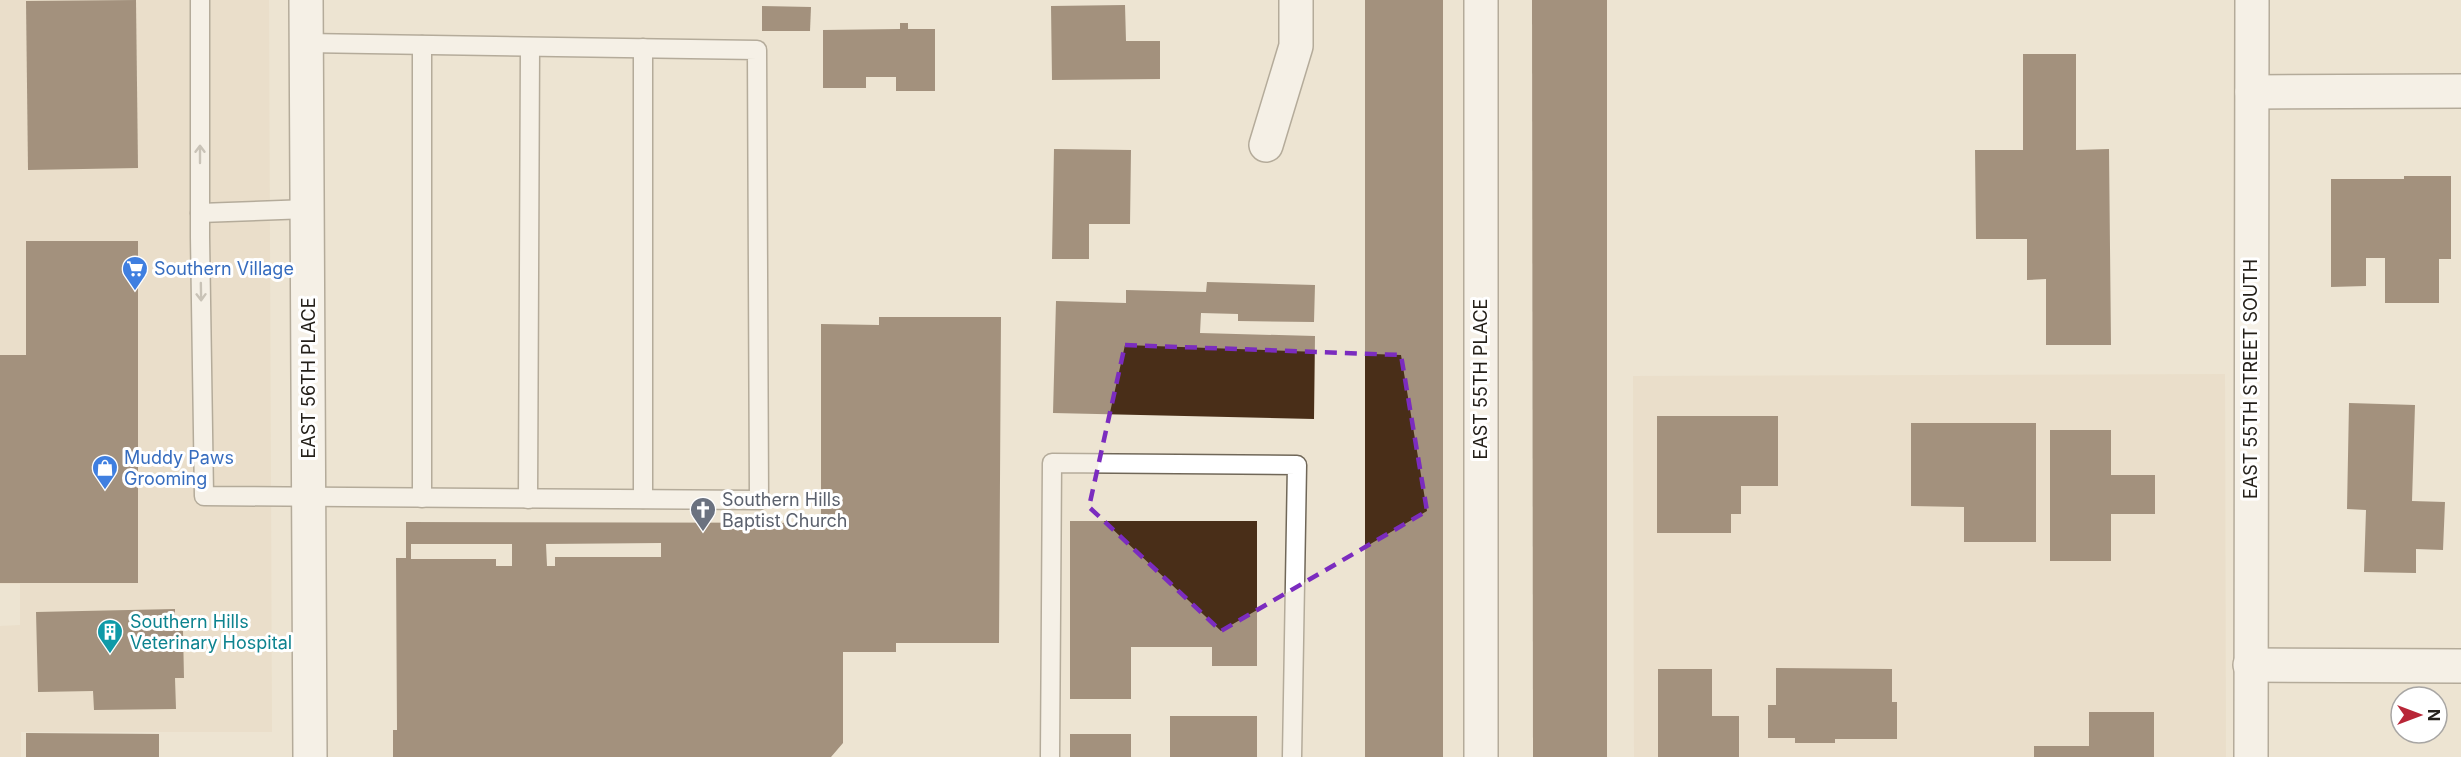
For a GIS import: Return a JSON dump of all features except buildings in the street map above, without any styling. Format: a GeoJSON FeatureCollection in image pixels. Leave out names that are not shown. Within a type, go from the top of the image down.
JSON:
{"type":"FeatureCollection","features":[{"type":"Feature","properties":{"kind":"street","name":"EAST 56TH PLACE"},"geometry":{"type":"LineString","coordinates":[[306,0],[310,757]]}},
{"type":"Feature","properties":{"kind":"street"},"geometry":{"type":"LineString","coordinates":[[1266,145],[1296,46],[1296,0]]}},
{"type":"Feature","properties":{"kind":"street","name":"EAST 55TH PLACE"},"geometry":{"type":"LineString","coordinates":[[1481,0],[1481,757]]}},
{"type":"Feature","properties":{"kind":"street","name":"EAST 55TH STREET SOUTH"},"geometry":{"type":"LineString","coordinates":[[2251,757],[2252,0]]}},
{"type":"Feature","properties":{"kind":"street"},"geometry":{"type":"LineString","coordinates":[[2252,92],[2461,92]]}},
{"type":"Feature","properties":{"kind":"street"},"geometry":{"type":"LineString","coordinates":[[2250,665],[2461,666]]}},
{"type":"Feature","properties":{"kind":"lane"},"geometry":{"type":"LineString","coordinates":[[200,0],[204,496],[759,500],[757,50],[306,43]]}},
{"type":"Feature","properties":{"kind":"lane"},"geometry":{"type":"LineString","coordinates":[[423,45],[423,498]]}},
{"type":"Feature","properties":{"kind":"lane"},"geometry":{"type":"LineString","coordinates":[[528,499],[530,47]]}},
{"type":"Feature","properties":{"kind":"lane"},"geometry":{"type":"LineString","coordinates":[[643,48],[643,499]]}},
{"type":"Feature","properties":{"kind":"lane"},"geometry":{"type":"LineString","coordinates":[[200,213],[308,209]]}},
{"type":"Feature","properties":{"kind":"lane"},"geometry":{"type":"LineString","coordinates":[[1050,757],[1052,463],[1297,465],[1292,757]]}},
{"type":"Feature","properties":{"kind":"highlighted area"},"geometry":{"type":"Polygon","coordinates":[[[1125,345],[1401,355],[1427,511],[1221,631],[1089,507],[1125,345]]]}},
{"type":"Feature","properties":{"kind":"shaded area","name":"Southern Village"},"geometry":{"type":"Polygon","coordinates":[[[0,0],[269,0],[272,732],[21,732],[21,757],[0,757],[0,626],[20,625],[20,584],[0,584],[0,0]]]}},
{"type":"Feature","properties":{"kind":"shaded area"},"geometry":{"type":"Polygon","coordinates":[[[2225,374],[2226,757],[1634,757],[1633,376],[2225,374]]]}},
{"type":"Feature","properties":{"kind":"place","name":"Southern Village"},"geometry":{"type":"Point","coordinates":[135,292]}},
{"type":"Feature","properties":{"kind":"place","name":"Muddy Paws Grooming"},"geometry":{"type":"Point","coordinates":[105,491]}},
{"type":"Feature","properties":{"kind":"place","name":"Southern Hills Baptist Church"},"geometry":{"type":"Point","coordinates":[703,533]}},
{"type":"Feature","properties":{"kind":"place","name":"Southern Hills Veterinary Hospital"},"geometry":{"type":"Point","coordinates":[110,655]}}]}
